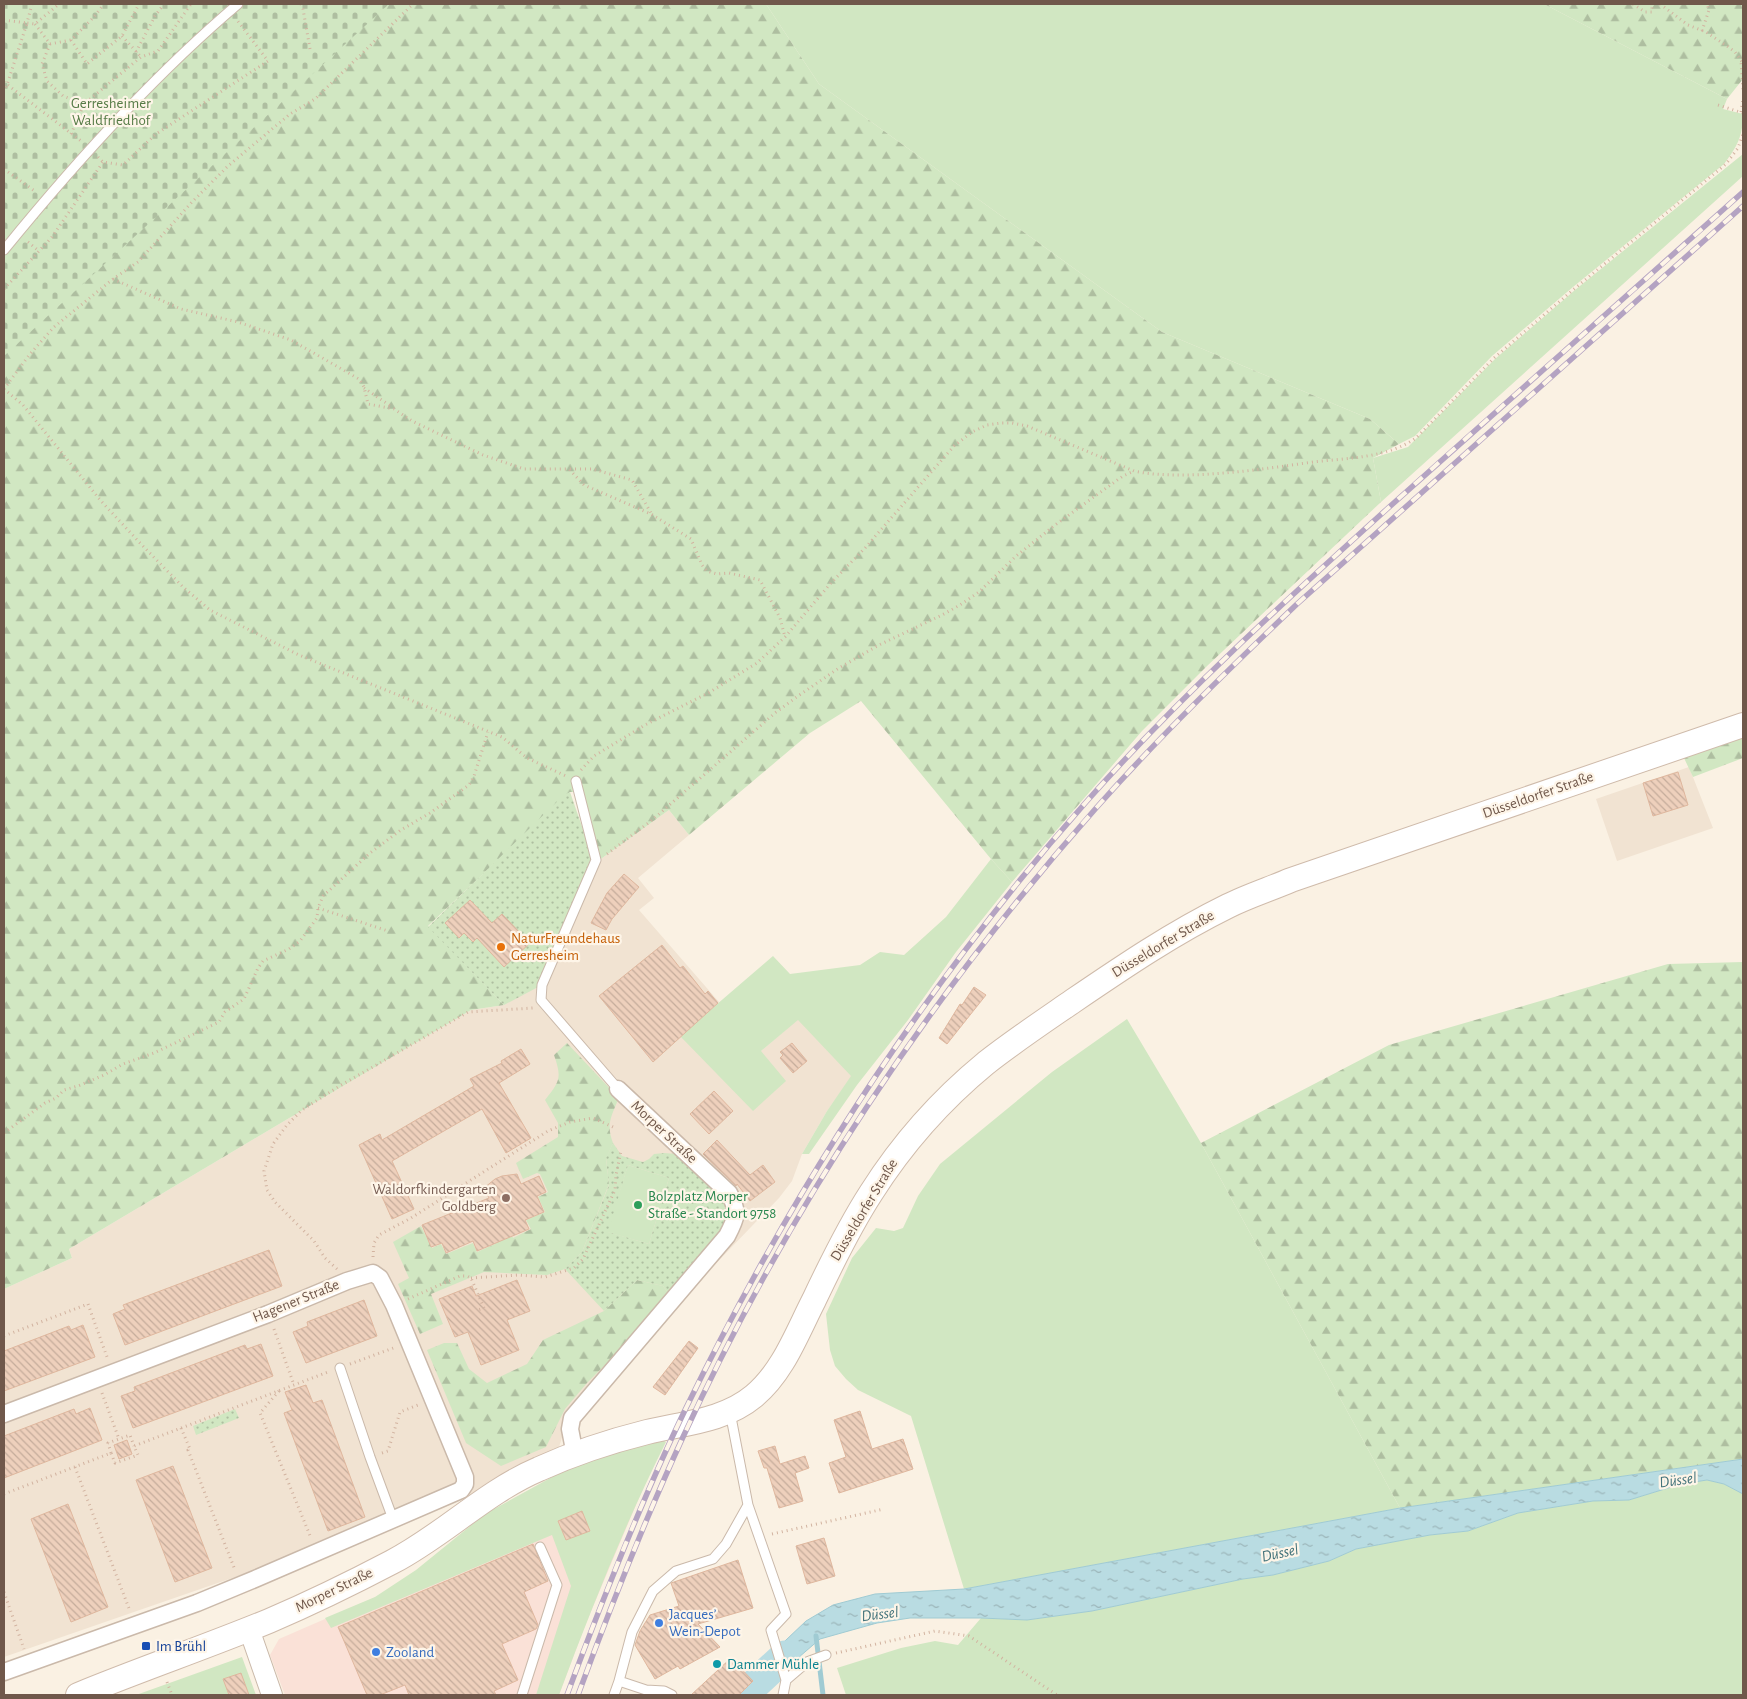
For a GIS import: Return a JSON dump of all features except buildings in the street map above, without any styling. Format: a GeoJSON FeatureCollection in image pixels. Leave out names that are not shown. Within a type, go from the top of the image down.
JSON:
{"type":"FeatureCollection","features":[{"type":"Feature","properties":{"kind":"main road","name":"Düsseldorfer Straße"},"geometry":{"type":"LineString","coordinates":[[754,1396],[782,1362],[846,1234],[862,1207],[887,1169],[916,1131],[953,1092],[987,1062],[1110,976],[1179,932],[1230,905],[1291,880],[1743,725]]}},
{"type":"Feature","properties":{"kind":"main road","name":"Morper Straße"},"geometry":{"type":"LineString","coordinates":[[78,1695],[249,1629],[333,1591],[424,1544],[484,1499],[534,1471],[575,1454],[632,1436],[702,1420],[730,1411],[754,1396]]}},
{"type":"Feature","properties":{"kind":"street","name":"Morper Straße"},"geometry":{"type":"LineString","coordinates":[[575,1454],[570,1429],[572,1418],[727,1236],[736,1220],[735,1205],[728,1193],[675,1147],[624,1096]]}},
{"type":"Feature","properties":{"kind":"street","name":"Hagener Straße"},"geometry":{"type":"LineString","coordinates":[[4,1414],[268,1314],[347,1281],[373,1274]]}},
{"type":"Feature","properties":{"kind":"street"},"geometry":{"type":"LineString","coordinates":[[4,1672],[241,1585],[461,1490],[465,1484],[465,1477],[394,1305],[380,1278],[373,1274]]}},
{"type":"Feature","properties":{"kind":"street"},"geometry":{"type":"LineString","coordinates":[[249,1629],[272,1695]]}},
{"type":"Feature","properties":{"kind":"lane"},"geometry":{"type":"LineString","coordinates":[[4,250],[91,148],[177,59],[238,4]]}},
{"type":"Feature","properties":{"kind":"lane"},"geometry":{"type":"LineString","coordinates":[[546,1008],[541,1000],[542,985],[596,860],[576,781]]}},
{"type":"Feature","properties":{"kind":"lane","name":"Morper Straße"},"geometry":{"type":"LineString","coordinates":[[546,1008],[624,1096]]}},
{"type":"Feature","properties":{"kind":"lane"},"geometry":{"type":"LineString","coordinates":[[340,1368],[370,1457],[394,1519]]}},
{"type":"Feature","properties":{"kind":"lane"},"geometry":{"type":"LineString","coordinates":[[730,1411],[748,1505],[786,1614],[771,1630],[786,1680],[783,1695]]}},
{"type":"Feature","properties":{"kind":"lane"},"geometry":{"type":"LineString","coordinates":[[614,1695],[632,1632],[654,1591],[676,1571],[712,1559],[726,1544],[748,1505]]}},
{"type":"Feature","properties":{"kind":"lane"},"geometry":{"type":"LineString","coordinates":[[522,1695],[557,1585],[540,1547]]}},
{"type":"Feature","properties":{"kind":"lane"},"geometry":{"type":"LineString","coordinates":[[786,1680],[807,1662],[826,1655]]}},
{"type":"Feature","properties":{"kind":"lane"},"geometry":{"type":"LineString","coordinates":[[619,1681],[646,1690],[664,1690],[672,1695]]}},
{"type":"Feature","properties":{"kind":"path"},"geometry":{"type":"LineString","coordinates":[[4,90],[32,4]]}},
{"type":"Feature","properties":{"kind":"path"},"geometry":{"type":"LineString","coordinates":[[4,20],[35,24],[59,4]]}},
{"type":"Feature","properties":{"kind":"path"},"geometry":{"type":"LineString","coordinates":[[50,44],[71,40],[104,4]]}},
{"type":"Feature","properties":{"kind":"path"},"geometry":{"type":"LineString","coordinates":[[71,40],[87,64],[122,36],[139,4]]}},
{"type":"Feature","properties":{"kind":"path"},"geometry":{"type":"LineString","coordinates":[[136,52],[155,16],[164,4]]}},
{"type":"Feature","properties":{"kind":"path"},"geometry":{"type":"LineString","coordinates":[[71,134],[84,104],[141,57],[158,51],[191,4]]}},
{"type":"Feature","properties":{"kind":"path"},"geometry":{"type":"LineString","coordinates":[[300,4],[304,9],[310,49]]}},
{"type":"Feature","properties":{"kind":"path"},"geometry":{"type":"LineString","coordinates":[[413,4],[376,38],[346,71],[316,99],[290,114],[228,166],[192,202],[138,262],[113,279],[54,327],[30,354],[4,389],[22,405],[101,501],[140,543],[183,587],[210,610],[299,656],[502,737],[527,758],[576,781],[579,772],[594,756],[645,725],[738,676],[757,663],[785,637],[831,582],[866,548],[954,446],[972,432],[987,425],[1001,423],[1027,426],[1134,471],[1144,474],[1169,475],[1258,470],[1369,455],[1405,445],[1416,438],[1501,352],[1574,289],[1726,164],[1738,148],[1743,134]]}},
{"type":"Feature","properties":{"kind":"path"},"geometry":{"type":"LineString","coordinates":[[1633,4],[1645,12],[1652,12],[1652,4]]}},
{"type":"Feature","properties":{"kind":"path"},"geometry":{"type":"LineString","coordinates":[[1660,4],[1688,26],[1702,31],[1735,52],[1743,61],[1743,90]]}},
{"type":"Feature","properties":{"kind":"path"},"geometry":{"type":"LineString","coordinates":[[1702,31],[1710,10],[1707,4]]}},
{"type":"Feature","properties":{"kind":"path"},"geometry":{"type":"LineString","coordinates":[[4,82],[91,148],[103,162],[123,165],[156,134],[268,61],[230,10]]}},
{"type":"Feature","properties":{"kind":"path"},"geometry":{"type":"LineString","coordinates":[[35,24],[50,44]]}},
{"type":"Feature","properties":{"kind":"path"},"geometry":{"type":"LineString","coordinates":[[122,36],[141,57]]}},
{"type":"Feature","properties":{"kind":"path"},"geometry":{"type":"LineString","coordinates":[[50,44],[42,64],[48,81],[63,96],[84,104]]}},
{"type":"Feature","properties":{"kind":"path"},"geometry":{"type":"LineString","coordinates":[[1718,105],[1742,113],[1743,99]]}},
{"type":"Feature","properties":{"kind":"path"},"geometry":{"type":"LineString","coordinates":[[4,289],[52,237],[103,162]]}},
{"type":"Feature","properties":{"kind":"path"},"geometry":{"type":"LineString","coordinates":[[4,169],[47,200]]}},
{"type":"Feature","properties":{"kind":"path"},"geometry":{"type":"LineString","coordinates":[[113,279],[181,309],[238,322],[291,340],[359,379],[364,387],[368,404],[394,409]]}},
{"type":"Feature","properties":{"kind":"path"},"geometry":{"type":"LineString","coordinates":[[364,387],[412,421],[483,455],[524,469],[592,469],[632,480],[651,514]]}},
{"type":"Feature","properties":{"kind":"path"},"geometry":{"type":"LineString","coordinates":[[569,470],[584,485],[651,514],[691,539],[702,564],[708,571],[717,574],[729,572],[760,580],[780,618],[785,637]]}},
{"type":"Feature","properties":{"kind":"path"},"geometry":{"type":"LineString","coordinates":[[596,860],[615,849],[651,822],[775,713],[818,682],[879,644],[960,605],[979,592],[1015,557],[1055,525],[1122,476],[1134,471]]}},
{"type":"Feature","properties":{"kind":"path"},"geometry":{"type":"LineString","coordinates":[[4,1133],[45,1103],[56,1098],[64,1090],[78,1086],[123,1064],[154,1053],[219,1022],[225,1012],[244,999],[263,961],[289,949],[300,941],[317,918],[318,908],[323,896],[370,853],[469,785],[474,776],[488,732]]}},
{"type":"Feature","properties":{"kind":"path"},"geometry":{"type":"LineString","coordinates":[[318,908],[388,931]]}},
{"type":"Feature","properties":{"kind":"path"},"geometry":{"type":"LineString","coordinates":[[347,1281],[343,1274],[325,1258],[314,1241],[275,1202],[268,1190],[264,1171],[274,1144],[287,1125],[302,1110],[338,1087],[468,1012],[546,1008]]}},
{"type":"Feature","properties":{"kind":"path"},"geometry":{"type":"LineString","coordinates":[[373,1274],[374,1243],[379,1235],[411,1218],[548,1131],[570,1122],[594,1118],[614,1127]]}},
{"type":"Feature","properties":{"kind":"path"},"geometry":{"type":"LineString","coordinates":[[394,1305],[460,1276],[471,1278],[518,1275],[545,1277],[574,1268],[584,1259],[615,1190],[621,1151]]}},
{"type":"Feature","properties":{"kind":"path"},"geometry":{"type":"LineString","coordinates":[[471,1278],[484,1308],[478,1310]]}},
{"type":"Feature","properties":{"kind":"path"},"geometry":{"type":"LineString","coordinates":[[4,1336],[88,1304],[113,1372]]}},
{"type":"Feature","properties":{"kind":"path"},"geometry":{"type":"LineString","coordinates":[[268,1314],[294,1385]]}},
{"type":"Feature","properties":{"kind":"path"},"geometry":{"type":"LineString","coordinates":[[134,1446],[409,1342]]}},
{"type":"Feature","properties":{"kind":"path"},"geometry":{"type":"LineString","coordinates":[[96,1378],[119,1439]]}},
{"type":"Feature","properties":{"kind":"path"},"geometry":{"type":"LineString","coordinates":[[280,1390],[260,1413],[317,1552]]}},
{"type":"Feature","properties":{"kind":"path"},"geometry":{"type":"LineString","coordinates":[[370,1457],[388,1451],[400,1412],[420,1404]]}},
{"type":"Feature","properties":{"kind":"path"},"geometry":{"type":"LineString","coordinates":[[181,1428],[241,1585]]}},
{"type":"Feature","properties":{"kind":"path"},"geometry":{"type":"LineString","coordinates":[[130,1434],[134,1446],[138,1455],[115,1463],[108,1443],[130,1434]]}},
{"type":"Feature","properties":{"kind":"path"},"geometry":{"type":"LineString","coordinates":[[4,1494],[111,1453]]}},
{"type":"Feature","properties":{"kind":"path"},"geometry":{"type":"LineString","coordinates":[[75,1467],[135,1625]]}},
{"type":"Feature","properties":{"kind":"path"},"geometry":{"type":"LineString","coordinates":[[759,1537],[884,1509]]}},
{"type":"Feature","properties":{"kind":"path"},"geometry":{"type":"LineString","coordinates":[[4,1592],[29,1664]]}},
{"type":"Feature","properties":{"kind":"path"},"geometry":{"type":"LineString","coordinates":[[826,1655],[935,1631],[969,1636],[1057,1695]]}},
{"type":"Feature","properties":{"kind":"path"},"geometry":{"type":"LineString","coordinates":[[166,1679],[172,1695]]}},
{"type":"Feature","properties":{"kind":"shaded area"},"geometry":{"type":"Polygon","coordinates":[[[1689,767],[1713,828],[1617,861],[1596,799],[1689,767]]]}},
{"type":"Feature","properties":{"kind":"shaded area"},"geometry":{"type":"Polygon","coordinates":[[[669,810],[689,835],[638,878],[654,898],[639,910],[719,1002],[680,1036],[761,1051],[798,1019],[852,1076],[827,1111],[802,1154],[792,1181],[779,1198],[569,1416],[558,1450],[469,1496],[4,1657],[4,1289],[72,1258],[69,1249],[471,1010],[504,1005],[598,861],[669,810]]]}},
{"type":"Feature","properties":{"kind":"shaded area"},"geometry":{"type":"Polygon","coordinates":[[[647,1479],[584,1628],[559,1695],[285,1695],[270,1655],[279,1639],[647,1479]]]}},
{"type":"Feature","properties":{"kind":"green space"},"geometry":{"type":"Polygon","coordinates":[[[4,4],[766,4],[819,84],[1162,332],[1370,419],[1399,444],[1373,458],[1381,502],[1206,667],[1142,731],[1012,882],[861,701],[810,733],[689,835],[669,810],[598,861],[575,792],[570,792],[428,926],[504,1005],[471,1010],[69,1249],[72,1258],[4,1289],[4,4]]]}},
{"type":"Feature","properties":{"kind":"green space","name":"Gerresheimer Waldfriedhof"},"geometry":{"type":"Polygon","coordinates":[[[4,4],[389,4],[4,356],[4,4]]]}},
{"type":"Feature","properties":{"kind":"green space"},"geometry":{"type":"Polygon","coordinates":[[[766,4],[1544,4],[1727,99],[1723,109],[1743,114],[1742,129],[1736,147],[1724,164],[1573,287],[1492,356],[1415,436],[1399,444],[1370,419],[1162,332],[819,84],[766,4]]]}},
{"type":"Feature","properties":{"kind":"green space"},"geometry":{"type":"Polygon","coordinates":[[[1544,4],[1743,4],[1743,79],[1727,99],[1544,4]]]}},
{"type":"Feature","properties":{"kind":"green space"},"geometry":{"type":"Polygon","coordinates":[[[1743,154],[1743,176],[1381,502],[1373,458],[1408,447],[1495,359],[1575,290],[1743,154]]]}},
{"type":"Feature","properties":{"kind":"green space"},"geometry":{"type":"Polygon","coordinates":[[[1743,738],[1743,758],[1693,777],[1684,758],[1743,738]]]}},
{"type":"Feature","properties":{"kind":"green space"},"geometry":{"type":"Polygon","coordinates":[[[570,792],[594,861],[540,986],[504,1005],[428,927],[564,795],[570,792]]]}},
{"type":"Feature","properties":{"kind":"green space"},"geometry":{"type":"Polygon","coordinates":[[[991,859],[1012,882],[956,952],[908,1020],[857,1085],[809,1154],[802,1154],[827,1111],[851,1076],[798,1020],[761,1051],[786,1081],[753,1111],[680,1036],[773,956],[790,974],[860,965],[880,952],[904,955],[946,917],[991,859]]]}},
{"type":"Feature","properties":{"kind":"green space"},"geometry":{"type":"Polygon","coordinates":[[[1743,962],[1743,1459],[1400,1508],[1201,1143],[1389,1045],[1668,964],[1743,962]]]}},
{"type":"Feature","properties":{"kind":"green space"},"geometry":{"type":"Polygon","coordinates":[[[1127,1019],[1201,1143],[1400,1508],[964,1589],[911,1416],[858,1390],[835,1366],[830,1350],[826,1314],[852,1258],[876,1228],[894,1231],[903,1228],[918,1196],[940,1164],[1052,1072],[1127,1019]]]}},
{"type":"Feature","properties":{"kind":"green space"},"geometry":{"type":"Polygon","coordinates":[[[567,1043],[615,1094],[618,1100],[611,1116],[610,1131],[613,1143],[606,1159],[609,1184],[582,1252],[565,1269],[547,1275],[484,1272],[431,1294],[443,1324],[420,1334],[398,1284],[409,1278],[393,1242],[421,1226],[432,1248],[441,1244],[446,1254],[473,1243],[477,1252],[495,1244],[492,1235],[508,1228],[513,1238],[531,1229],[526,1220],[545,1212],[538,1197],[548,1192],[540,1174],[537,1173],[523,1179],[516,1163],[558,1137],[558,1123],[545,1100],[557,1083],[559,1074],[554,1055],[567,1043]]]}},
{"type":"Feature","properties":{"kind":"green space"},"geometry":{"type":"Polygon","coordinates":[[[613,1143],[622,1156],[643,1162],[654,1154],[677,1154],[726,1202],[729,1211],[726,1223],[717,1240],[670,1295],[663,1286],[637,1280],[604,1311],[565,1269],[582,1252],[609,1185],[606,1158],[613,1143]],[[628,1165],[608,1232],[649,1244],[669,1178],[628,1165]]]}},
{"type":"Feature","properties":{"kind":"green space","name":"Bolzplatz Morper Straße - Standort 9758"},"geometry":{"type":"Polygon","coordinates":[[[628,1165],[669,1178],[649,1244],[607,1232],[628,1165]]]}},
{"type":"Feature","properties":{"kind":"green space"},"geometry":{"type":"Polygon","coordinates":[[[637,1280],[663,1286],[670,1295],[646,1324],[587,1383],[565,1409],[546,1447],[501,1466],[466,1443],[427,1350],[444,1343],[457,1343],[469,1369],[487,1383],[527,1364],[543,1340],[604,1311],[637,1280]]]}},
{"type":"Feature","properties":{"kind":"green space"},"geometry":{"type":"Polygon","coordinates":[[[235,1409],[239,1418],[196,1435],[193,1426],[235,1409]]]}},
{"type":"Feature","properties":{"kind":"green space"},"geometry":{"type":"Polygon","coordinates":[[[656,1437],[666,1442],[636,1504],[609,1567],[559,1695],[536,1695],[571,1586],[552,1535],[331,1628],[325,1618],[375,1597],[416,1570],[485,1514],[583,1460],[656,1437]]]}},
{"type":"Feature","properties":{"kind":"green space"},"geometry":{"type":"Polygon","coordinates":[[[1707,1480],[1724,1484],[1743,1494],[1743,1695],[846,1695],[837,1668],[901,1648],[935,1641],[958,1645],[981,1618],[1027,1620],[1092,1611],[1243,1579],[1273,1575],[1329,1561],[1356,1549],[1430,1535],[1468,1531],[1518,1513],[1593,1501],[1629,1500],[1681,1484],[1707,1480]]]}},
{"type":"Feature","properties":{"kind":"green space"},"geometry":{"type":"Polygon","coordinates":[[[242,1657],[256,1695],[136,1695],[242,1657]]]}},
{"type":"Feature","properties":{"kind":"water"},"geometry":{"type":"Polygon","coordinates":[[[1743,1459],[1743,1494],[1724,1484],[1707,1480],[1681,1484],[1629,1500],[1593,1501],[1518,1513],[1468,1531],[1430,1535],[1356,1549],[1329,1561],[1273,1575],[1243,1579],[1092,1611],[1027,1620],[910,1618],[877,1623],[820,1639],[784,1670],[758,1687],[754,1685],[755,1671],[806,1621],[833,1605],[875,1594],[964,1589],[1400,1508],[1743,1459]]]}},
{"type":"Feature","properties":{"kind":"waterway","name":"Düssel"},"geometry":{"type":"LineString","coordinates":[[816,1636],[823,1695]]}},
{"type":"Feature","properties":{"kind":"waterway","name":"Düssel"},"geometry":{"type":"LineString","coordinates":[[743,1695],[785,1656]]}},
{"type":"Feature","properties":{"kind":"railway"},"geometry":{"type":"LineString","coordinates":[[567,1695],[653,1478],[727,1327],[771,1246],[817,1168],[866,1091],[971,942],[1028,870],[1087,801],[1122,762],[1196,687],[1348,544],[1743,192]]}},
{"type":"Feature","properties":{"kind":"railway"},"geometry":{"type":"LineString","coordinates":[[578,1695],[628,1565],[683,1437],[724,1352],[768,1269],[816,1187],[867,1107],[920,1029],[977,953],[1097,807],[1170,729],[1297,604],[1743,206]]}},
{"type":"Feature","properties":{"kind":"place","name":"NaturFreundehaus Gerresheim"},"geometry":{"type":"Point","coordinates":[501,947]}},
{"type":"Feature","properties":{"kind":"place","name":"Waldorfkindergarten Goldberg"},"geometry":{"type":"Point","coordinates":[506,1198]}},
{"type":"Feature","properties":{"kind":"place","name":"Bolzplatz Morper Straße - Standort 9758"},"geometry":{"type":"Point","coordinates":[638,1205]}},
{"type":"Feature","properties":{"kind":"place","name":"Jacques’ Wein-Depot"},"geometry":{"type":"Point","coordinates":[659,1623]}},
{"type":"Feature","properties":{"kind":"place","name":"Im Brühl"},"geometry":{"type":"Point","coordinates":[146,1646]}},
{"type":"Feature","properties":{"kind":"place","name":"Zooland"},"geometry":{"type":"Point","coordinates":[376,1652]}},
{"type":"Feature","properties":{"kind":"place","name":"Dammer Mühle"},"geometry":{"type":"Point","coordinates":[717,1664]}}]}
